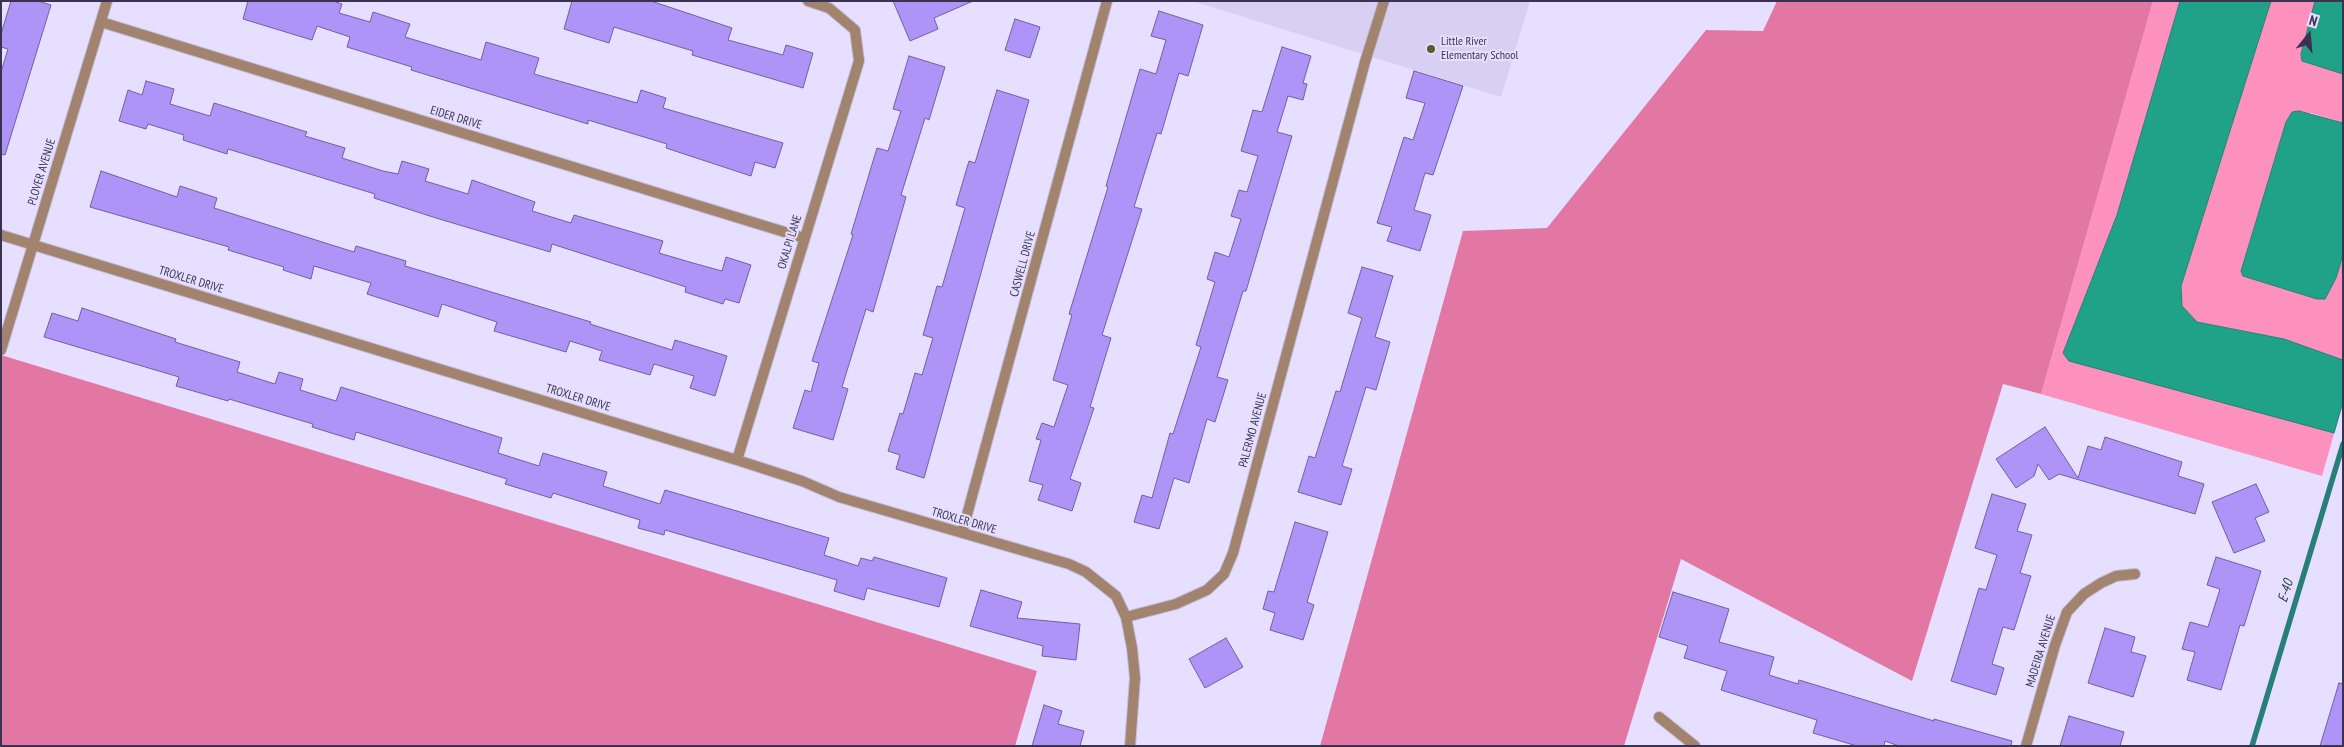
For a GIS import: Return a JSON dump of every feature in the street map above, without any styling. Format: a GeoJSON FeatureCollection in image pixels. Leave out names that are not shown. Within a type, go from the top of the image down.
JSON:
{"type":"FeatureCollection","features":[{"type":"Feature","properties":{"kind":"street","name":"PLOVER AVENUE"},"geometry":{"type":"LineString","coordinates":[[1,350],[107,1]]}},
{"type":"Feature","properties":{"kind":"street","name":"OKALPI LANE"},"geometry":{"type":"LineString","coordinates":[[737,460],[859,61],[856,30],[829,8],[808,1]]}},
{"type":"Feature","properties":{"kind":"street","name":"CASWELL DRIVE"},"geometry":{"type":"LineString","coordinates":[[962,533],[1108,1]]}},
{"type":"Feature","properties":{"kind":"street","name":"PALERMO AVENUE"},"geometry":{"type":"LineString","coordinates":[[1126,617],[1176,604],[1207,590],[1224,574],[1233,553],[1365,62],[1384,1]]}},
{"type":"Feature","properties":{"kind":"street","name":"EIDER DRIVE"},"geometry":{"type":"LineString","coordinates":[[101,22],[804,238]]}},
{"type":"Feature","properties":{"kind":"street","name":"TROXLER DRIVE"},"geometry":{"type":"LineString","coordinates":[[1,235],[737,460],[802,481],[839,497],[1069,564],[1086,572],[1116,596],[1126,617]]}},
{"type":"Feature","properties":{"kind":"street","name":"MADEIRA AVENUE"},"geometry":{"type":"LineString","coordinates":[[2026,746],[2055,645],[2067,612],[2084,594],[2101,583],[2116,576],[2135,574]]}},
{"type":"Feature","properties":{"kind":"street"},"geometry":{"type":"LineString","coordinates":[[1126,617],[1135,678],[1130,746]]}},
{"type":"Feature","properties":{"kind":"street"},"geometry":{"type":"LineString","coordinates":[[1659,717],[1695,746]]}},
{"type":"Feature","properties":{"kind":"shaded area","name":"Little River Elementary School"},"geometry":{"type":"Polygon","coordinates":[[[1192,1],[1530,1],[1501,97],[1192,1]]]}},
{"type":"Feature","properties":{"kind":"shaded area"},"geometry":{"type":"Polygon","coordinates":[[[1777,1],[2153,1],[2041,394],[2003,384],[1912,681],[1681,559],[1624,746],[1320,746],[1463,231],[1547,228],[1706,30],[1763,31],[1777,1]]]}},
{"type":"Feature","properties":{"kind":"shaded area"},"geometry":{"type":"Polygon","coordinates":[[[2153,1],[2180,1],[2117,215],[2063,353],[2334,433],[2343,402],[2322,476],[2041,394],[2153,1]]]}},
{"type":"Feature","properties":{"kind":"shaded area"},"geometry":{"type":"Polygon","coordinates":[[[2180,1],[2271,1],[2181,286],[2182,306],[2197,322],[2284,339],[2343,360],[2343,402],[2334,433],[2069,361],[2063,353],[2117,215],[2180,1]]]}},
{"type":"Feature","properties":{"kind":"shaded area"},"geometry":{"type":"Polygon","coordinates":[[[2271,1],[2315,1],[2301,54],[2302,61],[2343,74],[2343,123],[2311,113],[2292,112],[2286,122],[2246,253],[2336,278],[2343,255],[2343,360],[2284,339],[2197,322],[2182,307],[2181,286],[2271,1]]]}},
{"type":"Feature","properties":{"kind":"shaded area"},"geometry":{"type":"Polygon","coordinates":[[[2315,1],[2343,1],[2343,74],[2302,61],[2301,54],[2315,1]]]}},
{"type":"Feature","properties":{"kind":"shaded area"},"geometry":{"type":"Polygon","coordinates":[[[2299,111],[2343,123],[2343,255],[2336,278],[2325,299],[2317,299],[2243,276],[2241,271],[2286,122],[2292,112],[2299,111]]]}},
{"type":"Feature","properties":{"kind":"shaded area"},"geometry":{"type":"Polygon","coordinates":[[[1,355],[1037,671],[1015,746],[1,746],[1,355]]]}},
{"type":"Feature","properties":{"kind":"building"},"geometry":{"type":"Polygon","coordinates":[[[11,1],[38,1],[51,5],[5,155],[1,154],[1,72],[8,49],[1,47],[1,34],[11,1]]]}},
{"type":"Feature","properties":{"kind":"building"},"geometry":{"type":"Polygon","coordinates":[[[248,1],[333,1],[342,4],[339,13],[370,22],[373,12],[410,24],[405,37],[481,60],[486,42],[539,58],[534,74],[637,103],[641,90],[666,98],[663,108],[783,143],[775,168],[755,162],[751,176],[666,148],[667,144],[588,120],[588,124],[411,70],[412,67],[347,47],[350,37],[317,26],[312,40],[243,19],[248,1]]]}},
{"type":"Feature","properties":{"kind":"building"},"geometry":{"type":"Polygon","coordinates":[[[572,1],[651,1],[732,28],[728,40],[783,55],[786,45],[813,53],[803,88],[692,55],[693,51],[614,27],[609,43],[564,29],[572,1]]]}},
{"type":"Feature","properties":{"kind":"building"},"geometry":{"type":"Polygon","coordinates":[[[893,1],[973,1],[934,18],[938,29],[910,41],[893,1]]]}},
{"type":"Feature","properties":{"kind":"building"},"geometry":{"type":"Polygon","coordinates":[[[1159,11],[1203,25],[1188,76],[1179,73],[1161,134],[1157,133],[1134,207],[1142,209],[1102,335],[1111,338],[1090,407],[1094,408],[1070,479],[1081,483],[1072,511],[1038,500],[1043,485],[1029,481],[1041,440],[1036,439],[1042,423],[1054,427],[1068,385],[1053,380],[1072,315],[1069,314],[1108,187],[1106,186],[1140,69],[1156,74],[1166,40],[1151,36],[1159,11]]]}},
{"type":"Feature","properties":{"kind":"building"},"geometry":{"type":"Polygon","coordinates":[[[1015,19],[1040,27],[1030,58],[1005,50],[1015,19]]]}},
{"type":"Feature","properties":{"kind":"building"},"geometry":{"type":"Polygon","coordinates":[[[1282,47],[1311,56],[1303,83],[1307,84],[1303,100],[1288,96],[1277,132],[1292,136],[1246,291],[1243,291],[1217,377],[1228,380],[1215,422],[1207,419],[1189,483],[1174,478],[1159,529],[1134,522],[1142,495],[1152,498],[1170,433],[1173,434],[1201,347],[1196,345],[1215,282],[1207,279],[1215,252],[1229,257],[1241,219],[1231,216],[1239,190],[1247,192],[1258,156],[1241,151],[1253,110],[1262,112],[1282,47]]]}},
{"type":"Feature","properties":{"kind":"building"},"geometry":{"type":"Polygon","coordinates":[[[909,56],[945,67],[929,120],[925,118],[901,195],[906,197],[873,312],[866,309],[842,387],[848,389],[833,440],[793,428],[805,390],[811,392],[819,363],[812,361],[853,235],[851,234],[877,148],[888,151],[901,111],[893,109],[909,56]]]}},
{"type":"Feature","properties":{"kind":"building"},"geometry":{"type":"Polygon","coordinates":[[[1414,71],[1463,86],[1433,175],[1425,173],[1414,210],[1431,215],[1420,251],[1387,241],[1392,227],[1377,223],[1404,137],[1413,140],[1425,103],[1406,98],[1414,71]]]}},
{"type":"Feature","properties":{"kind":"building"},"geometry":{"type":"Polygon","coordinates":[[[146,81],[174,89],[170,104],[210,116],[214,103],[307,132],[305,136],[345,148],[342,158],[383,171],[398,174],[402,161],[429,169],[425,181],[468,194],[472,180],[535,202],[532,211],[571,223],[574,215],[663,241],[659,253],[722,271],[726,257],[751,265],[739,303],[725,299],[723,304],[685,292],[686,287],[552,244],[550,252],[436,218],[374,198],[375,194],[228,149],[227,154],[183,140],[184,135],[148,124],[146,129],[119,121],[128,90],[142,95],[146,81]]]}},
{"type":"Feature","properties":{"kind":"building"},"geometry":{"type":"Polygon","coordinates":[[[997,90],[1029,100],[924,478],[896,469],[900,455],[888,451],[900,413],[903,414],[915,373],[922,375],[933,338],[923,335],[937,286],[942,287],[965,208],[956,205],[969,161],[975,163],[997,90]]]}},
{"type":"Feature","properties":{"kind":"building"},"geometry":{"type":"Polygon","coordinates":[[[101,171],[177,197],[180,186],[217,198],[214,208],[354,252],[356,246],[406,261],[405,266],[591,322],[590,324],[672,350],[675,340],[727,356],[715,396],[690,388],[694,376],[654,364],[650,375],[599,360],[602,351],[570,341],[566,352],[494,331],[497,322],[442,304],[438,317],[367,294],[371,283],[314,266],[311,279],[283,270],[284,267],[228,250],[229,247],[90,207],[101,171]]]}},
{"type":"Feature","properties":{"kind":"building"},"geometry":{"type":"Polygon","coordinates":[[[1362,267],[1393,276],[1375,337],[1390,342],[1376,390],[1366,387],[1342,466],[1352,469],[1341,505],[1298,492],[1309,456],[1315,458],[1336,391],[1340,392],[1362,318],[1348,313],[1362,267]]]}},
{"type":"Feature","properties":{"kind":"building"},"geometry":{"type":"Polygon","coordinates":[[[82,308],[176,339],[175,342],[240,362],[237,372],[275,384],[279,372],[303,379],[300,390],[336,401],[341,387],[502,438],[498,453],[539,466],[543,453],[607,472],[603,486],[660,504],[665,490],[829,538],[824,555],[858,566],[861,558],[872,561],[874,557],[947,578],[939,607],[867,588],[864,600],[834,591],[837,580],[665,530],[664,535],[638,528],[640,520],[553,493],[551,498],[505,484],[507,479],[356,432],[354,440],[312,427],[313,424],[229,399],[228,401],[176,386],[179,377],[44,337],[52,313],[78,321],[82,308]]]}},
{"type":"Feature","properties":{"kind":"building"},"geometry":{"type":"Polygon","coordinates":[[[2045,427],[2078,478],[2088,446],[2101,450],[2105,437],[2182,462],[2178,476],[2204,484],[2195,514],[2059,474],[2049,480],[2038,464],[2034,476],[2016,488],[1996,459],[2045,427]]]}},
{"type":"Feature","properties":{"kind":"building"},"geometry":{"type":"Polygon","coordinates":[[[2256,484],[2269,512],[2255,518],[2265,541],[2234,553],[2212,502],[2256,484]]]}},
{"type":"Feature","properties":{"kind":"building"},"geometry":{"type":"Polygon","coordinates":[[[1992,494],[2026,504],[2017,531],[2032,535],[2020,573],[2031,576],[2014,630],[2003,627],[1992,664],[2004,668],[1996,695],[1951,681],[1979,588],[1986,590],[1997,555],[1975,548],[1992,494]]]}},
{"type":"Feature","properties":{"kind":"building"},"geometry":{"type":"Polygon","coordinates":[[[1295,522],[1328,532],[1307,602],[1314,605],[1303,640],[1270,630],[1275,613],[1263,609],[1268,591],[1274,592],[1295,522]]]}},
{"type":"Feature","properties":{"kind":"building"},"geometry":{"type":"Polygon","coordinates":[[[2216,557],[2261,571],[2244,626],[2240,625],[2221,690],[2187,680],[2195,652],[2182,649],[2190,622],[2208,627],[2220,589],[2207,585],[2216,557]]]}},
{"type":"Feature","properties":{"kind":"building"},"geometry":{"type":"Polygon","coordinates":[[[981,590],[1022,602],[1017,618],[1080,624],[1076,660],[1042,656],[1043,646],[970,626],[981,590]]]}},
{"type":"Feature","properties":{"kind":"building"},"geometry":{"type":"Polygon","coordinates":[[[1673,592],[1729,609],[1719,642],[1774,657],[1769,675],[1798,684],[1799,680],[1934,721],[1934,719],[2012,741],[2011,746],[1899,746],[1885,741],[1884,746],[1857,746],[1813,733],[1817,720],[1721,690],[1727,671],[1684,658],[1688,646],[1659,637],[1673,592]]]}},
{"type":"Feature","properties":{"kind":"building"},"geometry":{"type":"Polygon","coordinates":[[[2105,628],[2135,637],[2131,652],[2146,656],[2133,697],[2088,683],[2105,628]]]}},
{"type":"Feature","properties":{"kind":"building"},"geometry":{"type":"Polygon","coordinates":[[[1226,638],[1243,667],[1205,688],[1189,659],[1226,638]]]}},
{"type":"Feature","properties":{"kind":"building"},"geometry":{"type":"Polygon","coordinates":[[[2339,683],[2343,684],[2343,746],[2320,746],[2339,683]]]}},
{"type":"Feature","properties":{"kind":"building"},"geometry":{"type":"Polygon","coordinates":[[[1044,705],[1062,711],[1058,724],[1084,731],[1080,746],[1032,746],[1044,705]]]}},
{"type":"Feature","properties":{"kind":"building"},"geometry":{"type":"Polygon","coordinates":[[[2069,716],[2124,732],[2120,746],[2060,746],[2069,716]]]}},
{"type":"Feature","properties":{"kind":"waterway","name":"E-40"},"geometry":{"type":"LineString","coordinates":[[2252,746],[2343,444]]}},
{"type":"Feature","properties":{"kind":"place","name":"Little River Elementary School"},"geometry":{"type":"Point","coordinates":[1431,49]}}]}
